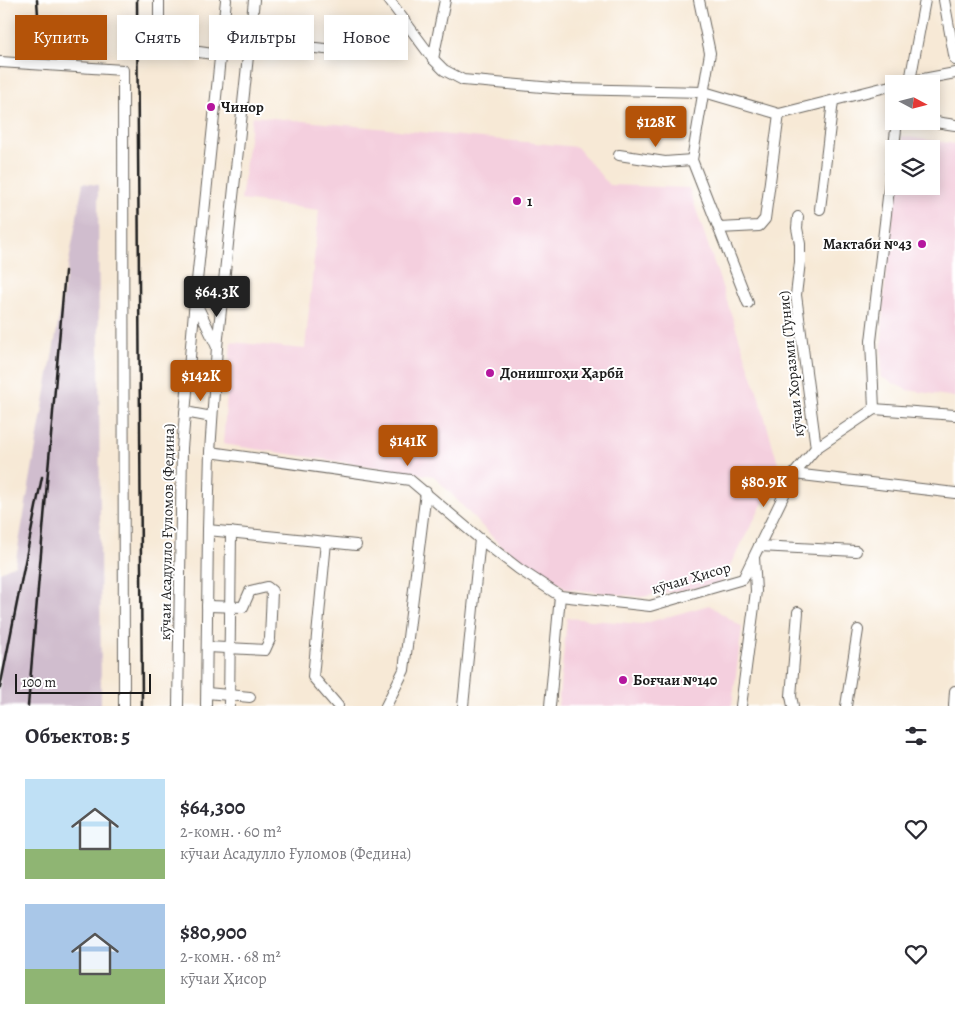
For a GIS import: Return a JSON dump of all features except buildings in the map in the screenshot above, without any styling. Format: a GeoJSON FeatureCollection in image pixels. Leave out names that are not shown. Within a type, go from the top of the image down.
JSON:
{"type":"FeatureCollection","features":[{"type":"Feature","properties":{"kind":"street"},"geometry":{"type":"LineString","coordinates":[[159,0],[159,42],[164,47],[209,53]]}},
{"type":"Feature","properties":{"kind":"street","name":"кӯчаи Асадулло Ғуломов (Федина)"},"geometry":{"type":"LineString","coordinates":[[224,15],[226,0]]}},
{"type":"Feature","properties":{"kind":"street"},"geometry":{"type":"LineString","coordinates":[[252,15],[254,0]]}},
{"type":"Feature","properties":{"kind":"street"},"geometry":{"type":"LineString","coordinates":[[389,0],[433,60],[444,70],[463,80],[566,89],[704,92],[779,114],[885,87]]}},
{"type":"Feature","properties":{"kind":"street"},"geometry":{"type":"LineString","coordinates":[[433,60],[445,0]]}},
{"type":"Feature","properties":{"kind":"street"},"geometry":{"type":"LineString","coordinates":[[699,0],[710,53],[692,160],[748,302]]}},
{"type":"Feature","properties":{"kind":"street"},"geometry":{"type":"LineString","coordinates":[[903,75],[925,0]]}},
{"type":"Feature","properties":{"kind":"street"},"geometry":{"type":"LineString","coordinates":[[944,0],[955,60]]}},
{"type":"Feature","properties":{"kind":"street","name":"кӯчаи Асадулло Ғуломов (Федина)"},"geometry":{"type":"LineString","coordinates":[[178,706],[182,448],[219,60]]}},
{"type":"Feature","properties":{"kind":"street"},"geometry":{"type":"LineString","coordinates":[[206,706],[208,530],[212,416],[217,348],[247,60]]}},
{"type":"Feature","properties":{"kind":"street"},"geometry":{"type":"LineString","coordinates":[[0,62],[123,70],[124,706]]}},
{"type":"Feature","properties":{"kind":"street"},"geometry":{"type":"LineString","coordinates":[[940,76],[955,73]]}},
{"type":"Feature","properties":{"kind":"street"},"geometry":{"type":"LineString","coordinates":[[820,209],[833,101]]}},
{"type":"Feature","properties":{"kind":"street"},"geometry":{"type":"LineString","coordinates":[[719,228],[759,226],[765,219],[779,114]]}},
{"type":"Feature","properties":{"kind":"street"},"geometry":{"type":"LineString","coordinates":[[940,123],[955,125]]}},
{"type":"Feature","properties":{"kind":"street"},"geometry":{"type":"LineString","coordinates":[[896,130],[870,340],[874,409],[955,416]]}},
{"type":"Feature","properties":{"kind":"street"},"geometry":{"type":"LineString","coordinates":[[619,155],[665,162],[692,160]]}},
{"type":"Feature","properties":{"kind":"street","name":"кӯчаи Хоразми (Тунис)"},"geometry":{"type":"LineString","coordinates":[[798,217],[800,262],[796,295],[816,448]]}},
{"type":"Feature","properties":{"kind":"street"},"geometry":{"type":"LineString","coordinates":[[195,300],[217,348]]}},
{"type":"Feature","properties":{"kind":"street","name":"кӯчаи Ҳисор"},"geometry":{"type":"LineString","coordinates":[[560,596],[650,606],[742,579],[794,474],[816,448],[874,409]]}},
{"type":"Feature","properties":{"kind":"street"},"geometry":{"type":"LineString","coordinates":[[186,412],[212,416]]}},
{"type":"Feature","properties":{"kind":"street"},"geometry":{"type":"LineString","coordinates":[[210,452],[410,480],[480,539],[560,596],[550,706]]}},
{"type":"Feature","properties":{"kind":"street"},"geometry":{"type":"LineString","coordinates":[[794,474],[955,493]]}},
{"type":"Feature","properties":{"kind":"street"},"geometry":{"type":"LineString","coordinates":[[386,706],[404,670],[426,492]]}},
{"type":"Feature","properties":{"kind":"street"},"geometry":{"type":"LineString","coordinates":[[208,530],[356,545]]}},
{"type":"Feature","properties":{"kind":"street"},"geometry":{"type":"LineString","coordinates":[[229,701],[231,532]]}},
{"type":"Feature","properties":{"kind":"street"},"geometry":{"type":"LineString","coordinates":[[463,706],[480,539]]}},
{"type":"Feature","properties":{"kind":"street"},"geometry":{"type":"LineString","coordinates":[[326,542],[313,677],[338,706]]}},
{"type":"Feature","properties":{"kind":"street"},"geometry":{"type":"LineString","coordinates":[[759,546],[856,551]]}},
{"type":"Feature","properties":{"kind":"street"},"geometry":{"type":"LineString","coordinates":[[742,706],[756,591],[754,556]]}},
{"type":"Feature","properties":{"kind":"street"},"geometry":{"type":"LineString","coordinates":[[207,606],[243,607],[250,591],[267,587],[272,591],[270,639],[265,650],[207,647]]}},
{"type":"Feature","properties":{"kind":"street"},"geometry":{"type":"LineString","coordinates":[[793,706],[791,696],[798,612]]}},
{"type":"Feature","properties":{"kind":"street"},"geometry":{"type":"LineString","coordinates":[[846,706],[858,630]]}},
{"type":"Feature","properties":{"kind":"street"},"geometry":{"type":"LineString","coordinates":[[954,706],[955,691]]}},
{"type":"Feature","properties":{"kind":"street"},"geometry":{"type":"LineString","coordinates":[[207,694],[229,701],[250,697]]}},
{"type":"Feature","properties":{"kind":"shaded area","name":"Донишгоҳи Ҳарбӣ"},"geometry":{"type":"Polygon","coordinates":[[[252,116],[577,147],[609,185],[689,188],[759,397],[780,471],[720,584],[641,597],[567,589],[499,544],[434,476],[223,444],[231,342],[305,349],[319,210],[241,200],[252,116]]]}},
{"type":"Feature","properties":{"kind":"shaded area","name":"Мактаби №43"},"geometry":{"type":"Polygon","coordinates":[[[902,136],[928,140],[902,140],[902,136]]]}},
{"type":"Feature","properties":{"kind":"shaded area","name":"Мактаби №43"},"geometry":{"type":"Polygon","coordinates":[[[940,142],[955,144],[955,397],[907,390],[881,377],[883,303],[895,195],[940,195],[940,142]]]}},
{"type":"Feature","properties":{"kind":"shaded area"},"geometry":{"type":"Polygon","coordinates":[[[83,183],[98,185],[101,706],[0,706],[0,572],[15,565],[83,183]]]}},
{"type":"Feature","properties":{"kind":"shaded area"},"geometry":{"type":"Polygon","coordinates":[[[709,605],[742,627],[732,706],[558,706],[567,618],[642,624],[709,605]]]}},
{"type":"Feature","properties":{"kind":"railway"},"geometry":{"type":"LineString","coordinates":[[37,0],[38,15]]}},
{"type":"Feature","properties":{"kind":"railway"},"geometry":{"type":"LineString","coordinates":[[137,0],[142,706]]}},
{"type":"Feature","properties":{"kind":"railway"},"geometry":{"type":"LineString","coordinates":[[28,706],[65,271]]}},
{"type":"Feature","properties":{"kind":"railway"},"geometry":{"type":"LineString","coordinates":[[0,688],[42,477]]}},
{"type":"Feature","properties":{"kind":"place","name":"Чинор"},"geometry":{"type":"Point","coordinates":[211,107]}},
{"type":"Feature","properties":{"kind":"place","name":"1"},"geometry":{"type":"Point","coordinates":[517,201]}},
{"type":"Feature","properties":{"kind":"place","name":"Мактаби №43"},"geometry":{"type":"Point","coordinates":[922,244]}},
{"type":"Feature","properties":{"kind":"place","name":"Донишгоҳи Ҳарбӣ"},"geometry":{"type":"Point","coordinates":[490,373]}},
{"type":"Feature","properties":{"kind":"place","name":"Боғчаи №140"},"geometry":{"type":"Point","coordinates":[623,680]}}]}
